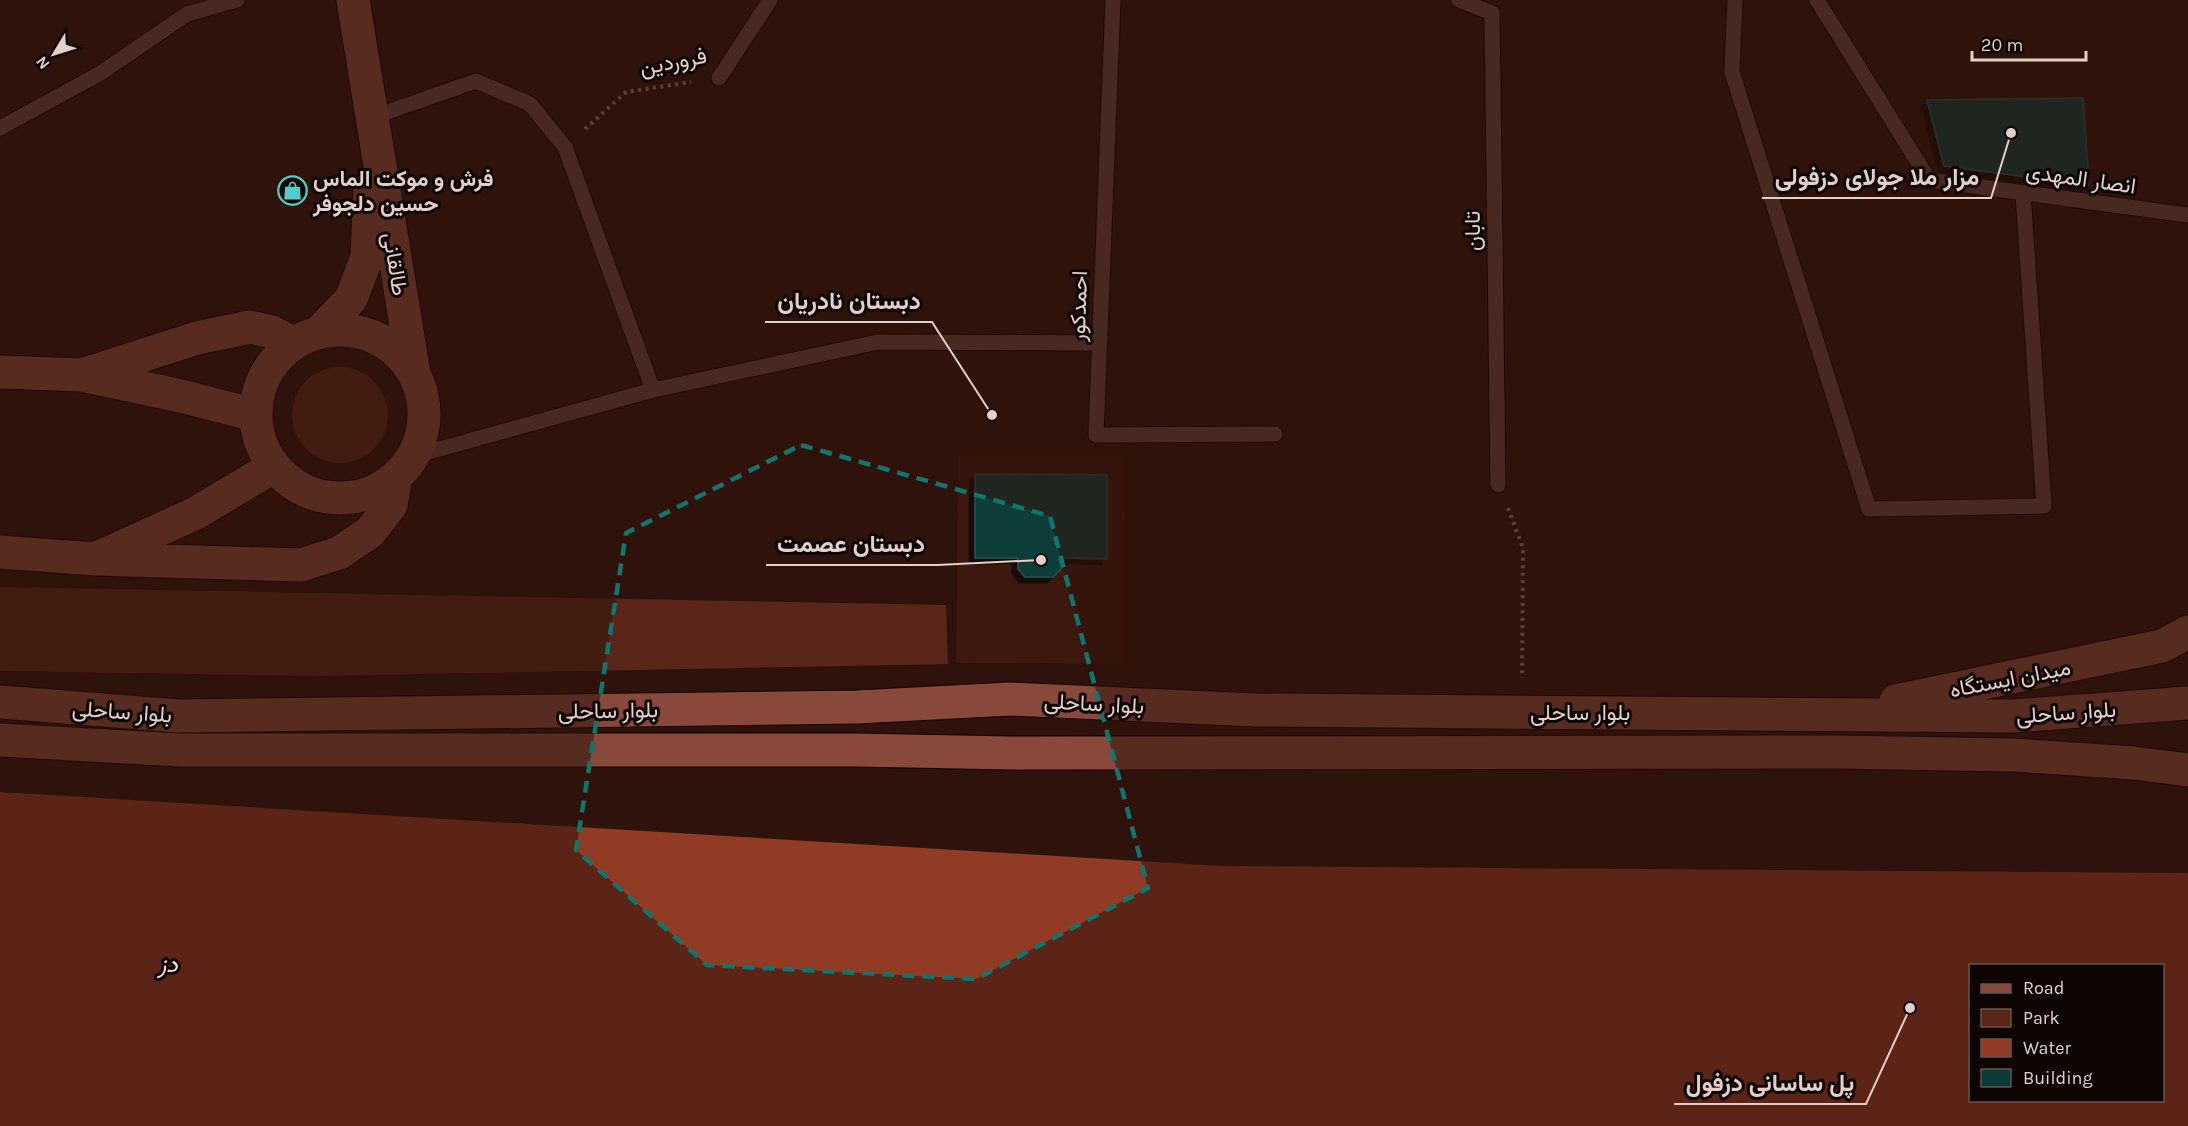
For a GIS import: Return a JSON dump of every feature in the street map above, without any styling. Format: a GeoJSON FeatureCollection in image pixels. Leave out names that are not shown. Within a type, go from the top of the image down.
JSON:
{"type":"FeatureCollection","features":[{"type":"Feature","properties":{"kind":"main road","name":"طالقانی"},"geometry":{"type":"LineString","coordinates":[[354,0],[414,375]]}},
{"type":"Feature","properties":{"kind":"main road","name":"طالقانی"},"geometry":{"type":"LineString","coordinates":[[306,337],[351,299],[367,257],[373,117]]}},
{"type":"Feature","properties":{"kind":"main road"},"geometry":{"type":"LineString","coordinates":[[0,552],[95,559],[301,565],[339,553],[370,532],[391,504],[405,467],[423,430],[423,402],[414,375],[398,353],[375,337],[347,330],[306,337],[250,327],[197,338],[82,375]]}},
{"type":"Feature","properties":{"kind":"main road"},"geometry":{"type":"LineString","coordinates":[[306,337],[272,363],[259,387],[255,416],[260,443],[273,467],[294,486],[320,496],[346,499],[374,492],[405,467]]}},
{"type":"Feature","properties":{"kind":"main road"},"geometry":{"type":"LineString","coordinates":[[0,372],[82,375],[181,396],[255,416]]}},
{"type":"Feature","properties":{"kind":"main road"},"geometry":{"type":"LineString","coordinates":[[95,559],[196,513],[273,467]]}},
{"type":"Feature","properties":{"kind":"main road","name":"میدان ایستگاه"},"geometry":{"type":"LineString","coordinates":[[1829,714],[2162,646],[2188,632]]}},
{"type":"Feature","properties":{"kind":"main road"},"geometry":{"type":"LineString","coordinates":[[1010,699],[1001,704],[995,712],[992,731],[996,741],[1011,753]]}},
{"type":"Feature","properties":{"kind":"main road","name":"بلوار ساحلی"},"geometry":{"type":"LineString","coordinates":[[0,702],[179,716],[857,707],[1010,699],[1256,710],[2013,716],[2188,703]]}},
{"type":"Feature","properties":{"kind":"main road","name":"بلوار ساحلی"},"geometry":{"type":"LineString","coordinates":[[0,740],[180,750],[856,750],[1011,753],[1837,752],[2014,755],[2133,763],[2188,770]]}},
{"type":"Feature","properties":{"kind":"lane"},"geometry":{"type":"LineString","coordinates":[[0,129],[99,74],[187,14],[237,0]]}},
{"type":"Feature","properties":{"kind":"lane","name":"فروردین"},"geometry":{"type":"LineString","coordinates":[[719,78],[770,0]]}},
{"type":"Feature","properties":{"kind":"lane","name":"احمدکور"},"geometry":{"type":"LineString","coordinates":[[1113,0],[1096,435],[1275,434]]}},
{"type":"Feature","properties":{"kind":"lane","name":"تابان"},"geometry":{"type":"LineString","coordinates":[[1459,0],[1492,13],[1498,485]]}},
{"type":"Feature","properties":{"kind":"lane"},"geometry":{"type":"LineString","coordinates":[[1735,0],[1732,72],[1869,509],[2044,506],[2023,193]]}},
{"type":"Feature","properties":{"kind":"lane","name":"انصار المهدی"},"geometry":{"type":"LineString","coordinates":[[1816,0],[1929,180],[2188,215]]}},
{"type":"Feature","properties":{"kind":"lane"},"geometry":{"type":"LineString","coordinates":[[373,117],[476,81],[530,104],[564,147],[653,390]]}},
{"type":"Feature","properties":{"kind":"lane"},"geometry":{"type":"LineString","coordinates":[[405,467],[653,390],[878,342],[1099,343]]}},
{"type":"Feature","properties":{"kind":"path","name":"فروردین"},"geometry":{"type":"LineString","coordinates":[[564,147],[626,92],[719,78]]}},
{"type":"Feature","properties":{"kind":"path"},"geometry":{"type":"LineString","coordinates":[[1498,485],[1524,548],[1522,711]]}},
{"type":"Feature","properties":{"kind":"highlighted area"},"geometry":{"type":"Polygon","coordinates":[[[801,445],[1050,516],[1148,888],[976,979],[707,965],[576,850],[626,533],[801,445]]]}},
{"type":"Feature","properties":{"kind":"shaded area"},"geometry":{"type":"Polygon","coordinates":[[[958,456],[1125,456],[1124,664],[956,663],[958,456]]]}},
{"type":"Feature","properties":{"kind":"green space"},"geometry":{"type":"Polygon","coordinates":[[[340,367],[359,370],[374,381],[385,396],[388,415],[385,434],[374,449],[359,460],[340,463],[321,460],[306,449],[295,434],[292,415],[295,396],[306,381],[321,370],[340,367]]]}},
{"type":"Feature","properties":{"kind":"green space"},"geometry":{"type":"Polygon","coordinates":[[[0,587],[946,605],[948,664],[319,676],[0,671],[0,587]]]}},
{"type":"Feature","properties":{"kind":"water","name":"دز"},"geometry":{"type":"Polygon","coordinates":[[[0,792],[1221,866],[2188,873],[2188,1126],[0,1126],[0,792]]]}},
{"type":"Feature","properties":{"kind":"building"},"geometry":{"type":"Polygon","coordinates":[[[2083,98],[2089,185],[1944,166],[1927,100],[2083,98]]]}},
{"type":"Feature","properties":{"kind":"building"},"geometry":{"type":"Polygon","coordinates":[[[975,474],[1107,475],[1107,559],[1060,558],[1061,569],[1053,577],[1025,577],[1018,569],[1018,558],[975,558],[975,474]]]}},
{"type":"Feature","properties":{"kind":"place","name":"مزار ملا جولای دزفولی"},"geometry":{"type":"Point","coordinates":[2011,133]}},
{"type":"Feature","properties":{"kind":"place","name":"فرش و موکت الماس حسین دلجوفر"},"geometry":{"type":"Point","coordinates":[292,191]}},
{"type":"Feature","properties":{"kind":"place","name":"دبستان نادریان"},"geometry":{"type":"Point","coordinates":[992,415]}},
{"type":"Feature","properties":{"kind":"place","name":"دبستان عصمت"},"geometry":{"type":"Point","coordinates":[1041,560]}},
{"type":"Feature","properties":{"kind":"place","name":"پل ساسانی دزفول"},"geometry":{"type":"Point","coordinates":[1910,1008]}}]}
